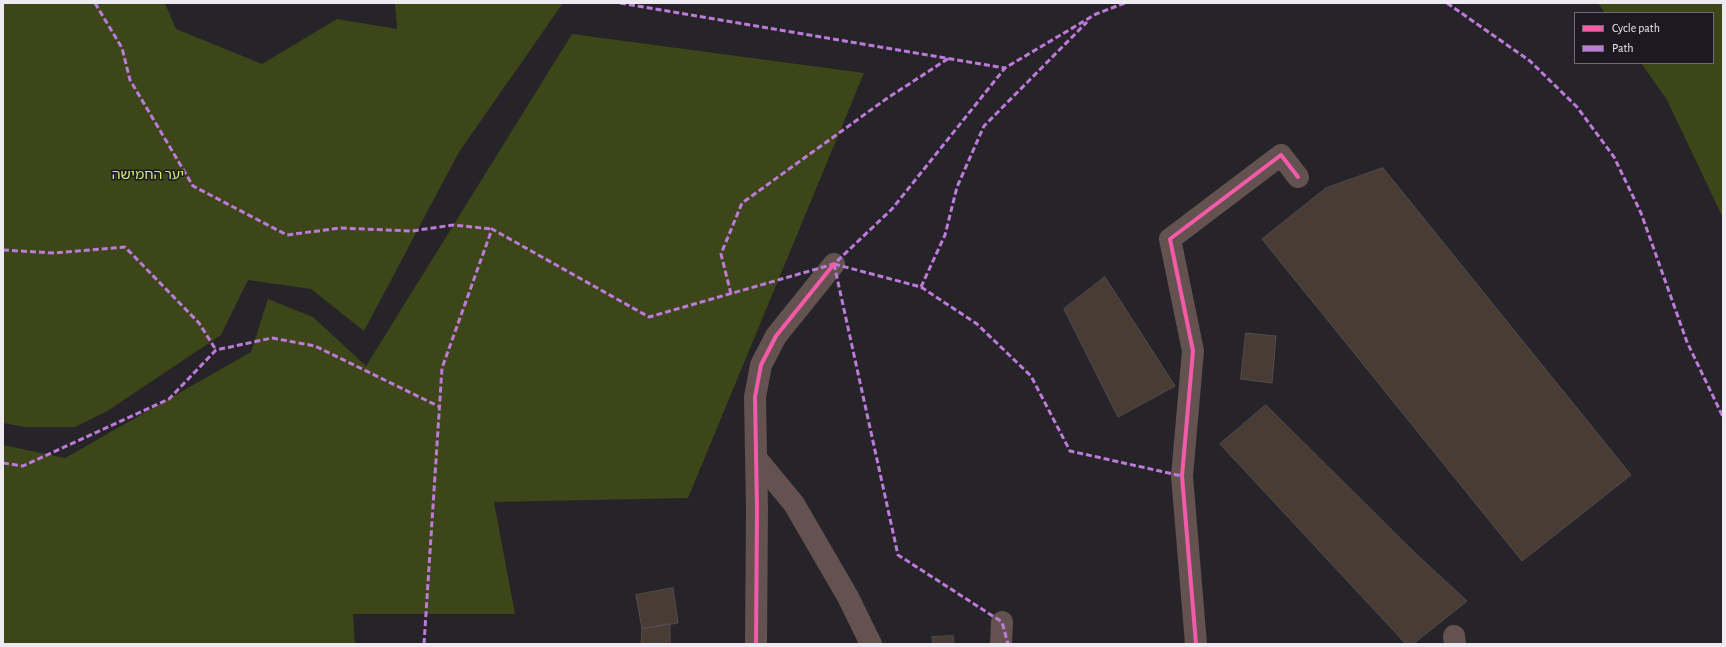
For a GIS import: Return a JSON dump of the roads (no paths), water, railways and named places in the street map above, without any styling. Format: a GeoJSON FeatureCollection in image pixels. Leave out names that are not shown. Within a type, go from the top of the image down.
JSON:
{"type":"FeatureCollection","features":[{"type":"Feature","properties":{"kind":"street"},"geometry":{"type":"LineString","coordinates":[[1196,644],[1182,476],[1193,351],[1170,239],[1281,155],[1298,177]]}},
{"type":"Feature","properties":{"kind":"street"},"geometry":{"type":"LineString","coordinates":[[756,644],[755,397],[761,365],[776,336],[834,264]]}},
{"type":"Feature","properties":{"kind":"street"},"geometry":{"type":"LineString","coordinates":[[756,458],[794,504],[838,578],[863,625],[871,644]]}},
{"type":"Feature","properties":{"kind":"street"},"geometry":{"type":"LineString","coordinates":[[1002,622],[1002,644]]}},
{"type":"Feature","properties":{"kind":"park label","name":"יער החמישה"},"geometry":{"type":"Point","coordinates":[148,175]}}]}
